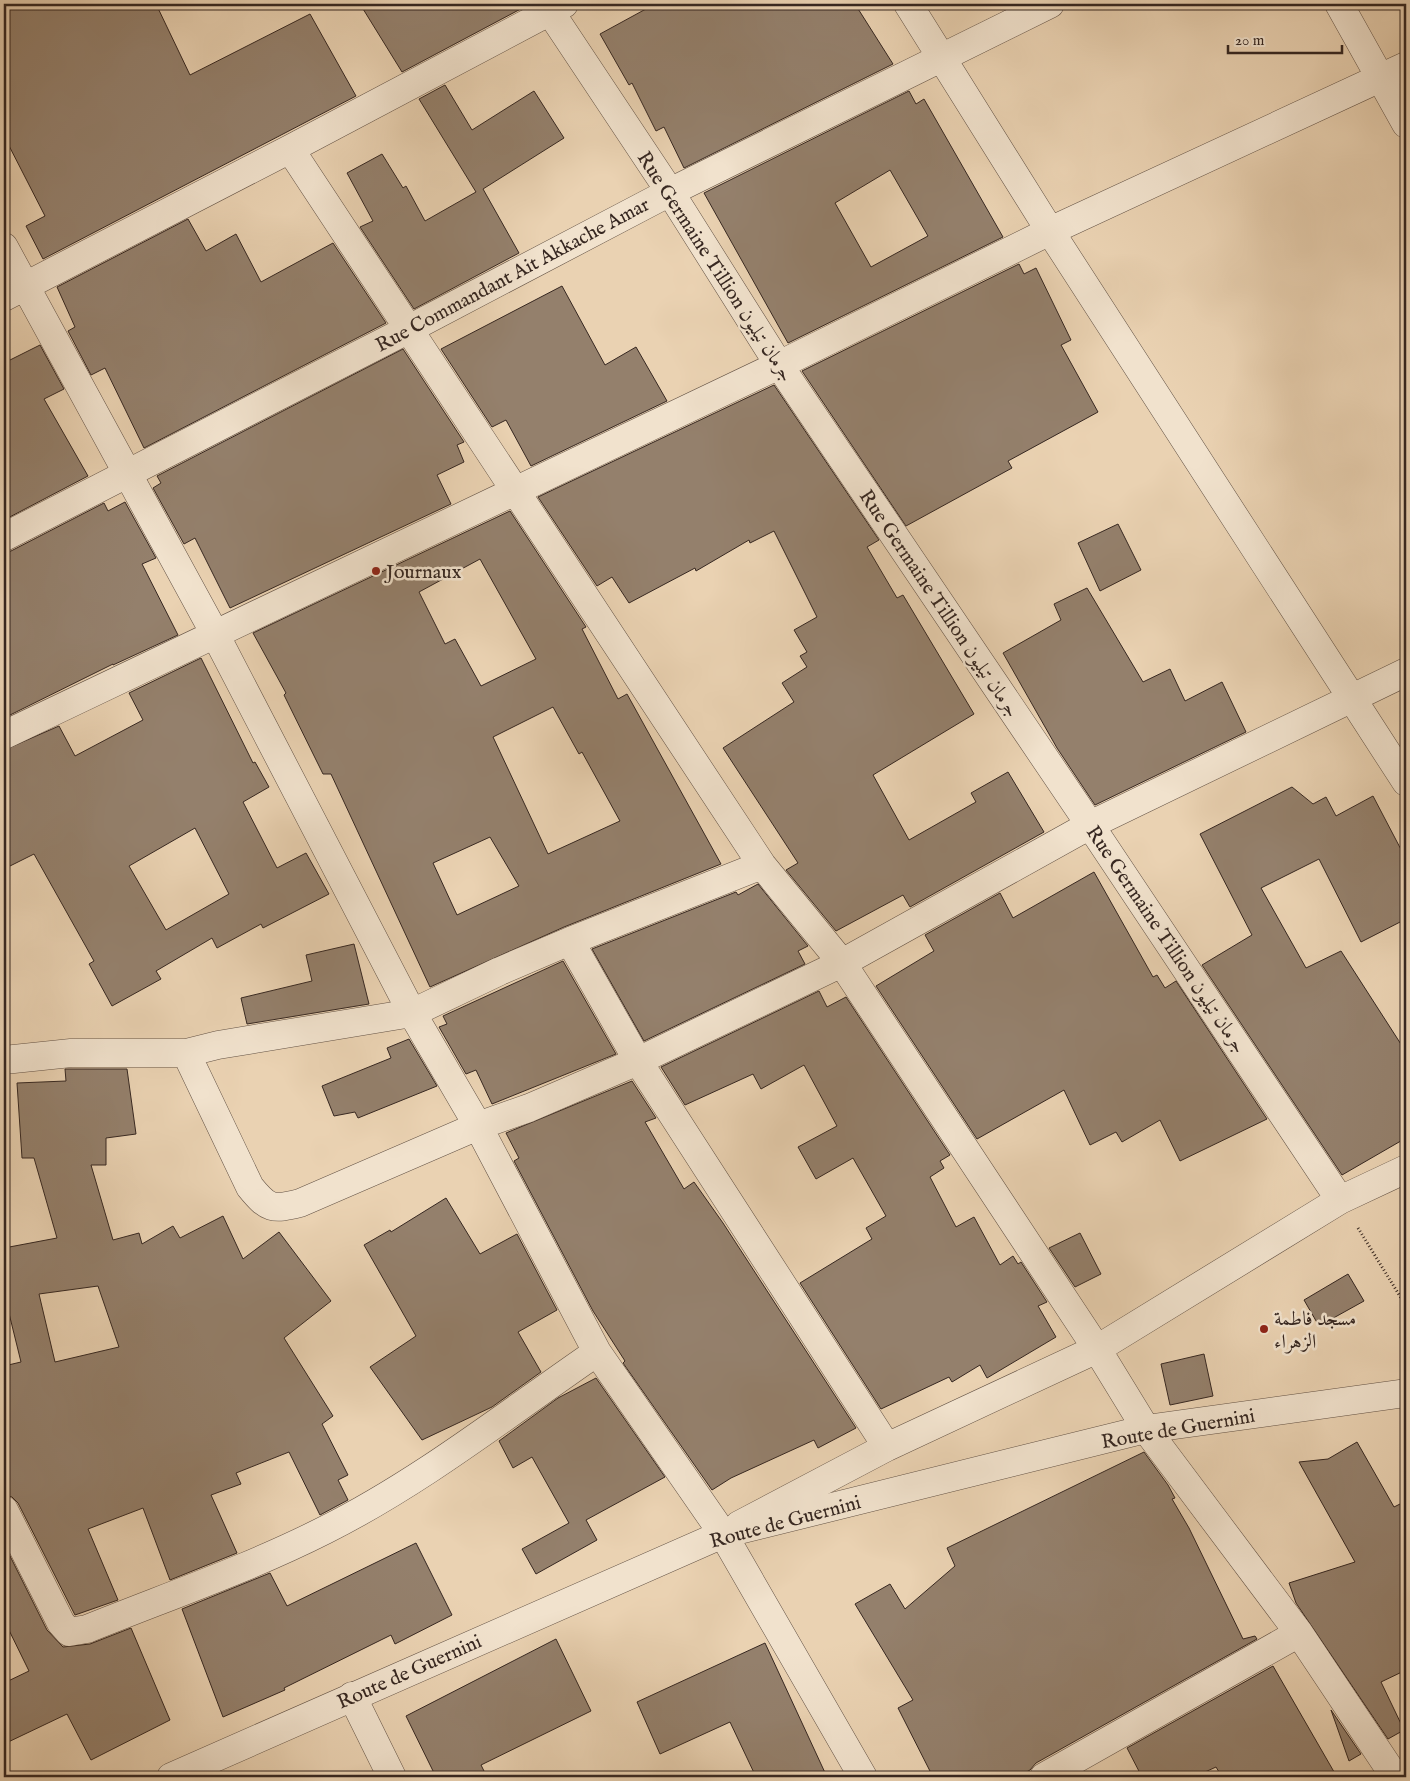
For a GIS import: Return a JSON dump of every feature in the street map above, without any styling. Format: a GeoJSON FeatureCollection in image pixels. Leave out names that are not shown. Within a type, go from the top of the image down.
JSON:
{"type":"FeatureCollection","features":[{"type":"Feature","properties":{"kind":"street"},"geometry":{"type":"LineString","coordinates":[[908,4],[1050,231],[1353,697],[1406,782]]}},
{"type":"Feature","properties":{"kind":"street","name":"Rue Commandant Ait Akkache Amar"},"geometry":{"type":"LineString","coordinates":[[4,537],[409,329],[670,192],[1050,4]]}},
{"type":"Feature","properties":{"kind":"street"},"geometry":{"type":"LineString","coordinates":[[1339,4],[1406,124]]}},
{"type":"Feature","properties":{"kind":"street"},"geometry":{"type":"LineString","coordinates":[[14,292],[290,149],[553,6]]}},
{"type":"Feature","properties":{"kind":"street","name":"Rue Germaine Tillion جرمان تيليون"},"geometry":{"type":"LineString","coordinates":[[553,6],[779,365],[1090,825],[1340,1200]]}},
{"type":"Feature","properties":{"kind":"street"},"geometry":{"type":"LineString","coordinates":[[4,735],[779,365],[1050,231],[1406,66]]}},
{"type":"Feature","properties":{"kind":"street"},"geometry":{"type":"LineString","coordinates":[[290,149],[762,865],[842,963],[1097,1349],[1146,1429],[1299,1633],[1395,1777]]}},
{"type":"Feature","properties":{"kind":"street"},"geometry":{"type":"LineString","coordinates":[[4,248],[14,292],[126,473],[215,634],[412,1013],[478,1126],[597,1352],[723,1534],[863,1777]]}},
{"type":"Feature","properties":{"kind":"street"},"geometry":{"type":"LineString","coordinates":[[186,1053],[250,1187],[264,1204],[280,1208],[300,1203],[478,1126],[529,1108],[638,1060],[842,963],[1090,825],[1406,672]]}},
{"type":"Feature","properties":{"kind":"street"},"geometry":{"type":"LineString","coordinates":[[4,1060],[71,1053],[186,1053],[218,1045],[412,1013],[500,971],[762,865]]}},
{"type":"Feature","properties":{"kind":"street"},"geometry":{"type":"LineString","coordinates":[[570,942],[638,1060],[887,1447]]}},
{"type":"Feature","properties":{"kind":"street"},"geometry":{"type":"LineString","coordinates":[[723,1534],[887,1447],[1097,1349],[1340,1200],[1406,1169]]}},
{"type":"Feature","properties":{"kind":"street"},"geometry":{"type":"LineString","coordinates":[[4,1510],[61,1622],[69,1632],[87,1629],[257,1561],[325,1530],[382,1498],[431,1467],[597,1352]]}},
{"type":"Feature","properties":{"kind":"street","name":"Route de Guernini"},"geometry":{"type":"LineString","coordinates":[[171,1777],[723,1534],[1146,1429],[1406,1394]]}},
{"type":"Feature","properties":{"kind":"street"},"geometry":{"type":"LineString","coordinates":[[1044,1777],[1299,1633]]}},
{"type":"Feature","properties":{"kind":"street"},"geometry":{"type":"LineString","coordinates":[[352,1696],[392,1777]]}},
{"type":"Feature","properties":{"kind":"path"},"geometry":{"type":"LineString","coordinates":[[1340,1200],[1406,1306]]}},
{"type":"Feature","properties":{"kind":"building"},"geometry":{"type":"Polygon","coordinates":[[[4,4],[156,4],[190,75],[310,14],[356,96],[43,259],[26,226],[45,216],[4,136],[4,4]]]}},
{"type":"Feature","properties":{"kind":"building"},"geometry":{"type":"Polygon","coordinates":[[[360,4],[530,4],[402,72],[360,4]]]}},
{"type":"Feature","properties":{"kind":"building"},"geometry":{"type":"Polygon","coordinates":[[[655,4],[855,4],[893,64],[684,168],[664,127],[656,131],[632,83],[629,85],[600,34],[655,4]]]}},
{"type":"Feature","properties":{"kind":"building"},"geometry":{"type":"Polygon","coordinates":[[[445,85],[472,130],[534,91],[564,138],[483,189],[519,253],[414,309],[360,227],[373,221],[347,173],[382,154],[403,188],[406,186],[425,221],[476,192],[419,99],[445,85]]]}},
{"type":"Feature","properties":{"kind":"building"},"geometry":{"type":"Polygon","coordinates":[[[909,91],[916,104],[924,99],[1003,237],[788,343],[704,193],[909,91]],[[890,170],[835,203],[871,267],[928,236],[890,170]]]}},
{"type":"Feature","properties":{"kind":"building"},"geometry":{"type":"Polygon","coordinates":[[[188,219],[206,251],[236,234],[261,282],[333,243],[386,323],[144,448],[105,368],[91,375],[68,331],[75,327],[57,287],[188,219]]]}},
{"type":"Feature","properties":{"kind":"building"},"geometry":{"type":"Polygon","coordinates":[[[1019,264],[1024,274],[1036,268],[1071,340],[1061,345],[1098,412],[1008,461],[1012,468],[906,526],[802,371],[1019,264]]]}},
{"type":"Feature","properties":{"kind":"building"},"geometry":{"type":"Polygon","coordinates":[[[562,286],[605,365],[636,347],[667,401],[531,466],[506,420],[492,427],[441,349],[562,286]]]}},
{"type":"Feature","properties":{"kind":"building"},"geometry":{"type":"Polygon","coordinates":[[[40,345],[64,389],[44,399],[88,476],[4,520],[4,363],[40,345]]]}},
{"type":"Feature","properties":{"kind":"building"},"geometry":{"type":"Polygon","coordinates":[[[403,349],[464,442],[457,445],[464,462],[437,475],[451,504],[230,608],[195,538],[184,544],[153,488],[161,483],[157,476],[403,349]]]}},
{"type":"Feature","properties":{"kind":"building"},"geometry":{"type":"Polygon","coordinates":[[[774,385],[879,540],[867,547],[897,598],[903,595],[974,714],[873,775],[909,840],[976,802],[971,793],[1008,772],[1044,832],[910,907],[903,895],[836,931],[786,870],[798,863],[723,748],[794,702],[782,683],[807,667],[800,656],[807,652],[794,630],[817,617],[774,531],[750,543],[749,540],[696,571],[695,568],[629,603],[612,577],[597,586],[538,497],[774,385]]]}},
{"type":"Feature","properties":{"kind":"building"},"geometry":{"type":"Polygon","coordinates":[[[125,502],[156,558],[142,564],[178,635],[113,664],[4,718],[4,553],[104,503],[108,511],[125,502]]]}},
{"type":"Feature","properties":{"kind":"building"},"geometry":{"type":"Polygon","coordinates":[[[510,511],[586,627],[582,629],[618,699],[627,694],[721,864],[564,927],[430,987],[331,774],[323,774],[284,695],[286,693],[253,633],[510,511]],[[480,559],[419,592],[445,644],[455,639],[481,686],[536,659],[480,559]],[[553,707],[493,737],[548,854],[620,821],[582,752],[579,754],[553,707]],[[490,837],[433,863],[457,915],[519,886],[490,837]]]}},
{"type":"Feature","properties":{"kind":"building"},"geometry":{"type":"Polygon","coordinates":[[[1118,524],[1141,570],[1100,591],[1078,543],[1118,524]]]}},
{"type":"Feature","properties":{"kind":"building"},"geometry":{"type":"Polygon","coordinates":[[[1087,588],[1143,682],[1170,669],[1185,701],[1222,682],[1246,732],[1095,805],[1057,748],[1003,653],[1061,620],[1054,604],[1087,588]]]}},
{"type":"Feature","properties":{"kind":"building"},"geometry":{"type":"Polygon","coordinates":[[[201,658],[253,763],[255,762],[269,787],[243,802],[277,868],[306,853],[329,894],[263,928],[261,924],[217,948],[212,938],[156,971],[161,979],[112,1006],[89,964],[94,961],[34,854],[4,869],[4,750],[59,726],[75,756],[143,720],[129,693],[201,658]],[[195,828],[129,866],[166,930],[229,894],[195,828]]]}},
{"type":"Feature","properties":{"kind":"building"},"geometry":{"type":"Polygon","coordinates":[[[1292,787],[1313,804],[1326,797],[1336,816],[1373,796],[1406,859],[1406,919],[1361,942],[1319,859],[1261,888],[1306,968],[1341,951],[1406,1052],[1406,1138],[1342,1175],[1202,965],[1252,935],[1200,834],[1292,787]]]}},
{"type":"Feature","properties":{"kind":"building"},"geometry":{"type":"Polygon","coordinates":[[[1094,872],[1153,977],[1157,975],[1165,988],[1176,981],[1267,1119],[1180,1161],[1160,1120],[1122,1142],[1116,1132],[1090,1145],[1064,1090],[977,1139],[876,986],[934,951],[925,935],[1000,893],[1013,918],[1094,872]]]}},
{"type":"Feature","properties":{"kind":"building"},"geometry":{"type":"Polygon","coordinates":[[[758,884],[808,946],[798,951],[805,964],[644,1041],[592,949],[736,892],[738,895],[758,884]]]}},
{"type":"Feature","properties":{"kind":"building"},"geometry":{"type":"Polygon","coordinates":[[[354,944],[369,1004],[247,1024],[241,998],[312,981],[306,955],[354,944]]]}},
{"type":"Feature","properties":{"kind":"building"},"geometry":{"type":"Polygon","coordinates":[[[563,961],[616,1054],[492,1104],[476,1070],[466,1074],[439,1027],[447,1024],[443,1016],[563,961]]]}},
{"type":"Feature","properties":{"kind":"building"},"geometry":{"type":"Polygon","coordinates":[[[819,991],[827,1007],[846,997],[950,1155],[940,1161],[944,1168],[930,1177],[956,1227],[974,1217],[1000,1265],[1013,1256],[1018,1264],[1021,1262],[1047,1302],[1038,1306],[1056,1337],[987,1378],[980,1365],[952,1382],[949,1377],[881,1409],[800,1283],[872,1239],[866,1228],[886,1216],[853,1158],[816,1179],[798,1147],[837,1126],[804,1065],[761,1089],[753,1074],[685,1105],[661,1067],[819,991]]]}},
{"type":"Feature","properties":{"kind":"building"},"geometry":{"type":"Polygon","coordinates":[[[409,1039],[437,1086],[358,1118],[355,1112],[334,1116],[322,1086],[391,1058],[387,1048],[409,1039]]]}},
{"type":"Feature","properties":{"kind":"building"},"geometry":{"type":"Polygon","coordinates":[[[65,1069],[127,1069],[136,1134],[106,1138],[106,1165],[91,1165],[113,1240],[139,1233],[142,1244],[173,1226],[180,1238],[223,1216],[243,1259],[279,1232],[331,1301],[284,1338],[333,1416],[322,1424],[348,1475],[338,1480],[348,1500],[320,1515],[289,1452],[236,1473],[241,1484],[211,1495],[237,1553],[170,1580],[143,1508],[88,1529],[118,1600],[75,1615],[18,1503],[12,1497],[4,1495],[4,1366],[21,1362],[4,1293],[4,1248],[57,1238],[34,1158],[22,1158],[17,1083],[66,1081],[65,1069]],[[98,1286],[39,1294],[55,1362],[119,1347],[98,1286]]]}},
{"type":"Feature","properties":{"kind":"building"},"geometry":{"type":"Polygon","coordinates":[[[632,1081],[656,1118],[645,1122],[684,1189],[694,1182],[723,1223],[856,1428],[818,1448],[814,1440],[731,1478],[712,1490],[623,1363],[625,1361],[593,1311],[514,1161],[519,1158],[506,1133],[632,1081]]]}},
{"type":"Feature","properties":{"kind":"building"},"geometry":{"type":"Polygon","coordinates":[[[446,1198],[480,1254],[517,1234],[557,1310],[518,1332],[541,1372],[492,1407],[422,1440],[370,1367],[416,1336],[364,1245],[390,1230],[391,1232],[446,1198]]]}},
{"type":"Feature","properties":{"kind":"building"},"geometry":{"type":"Polygon","coordinates":[[[1080,1233],[1101,1274],[1075,1287],[1049,1248],[1080,1233]]]}},
{"type":"Feature","properties":{"kind":"building"},"geometry":{"type":"Polygon","coordinates":[[[1348,1274],[1364,1301],[1319,1326],[1304,1300],[1348,1274]]]}},
{"type":"Feature","properties":{"kind":"building"},"geometry":{"type":"Polygon","coordinates":[[[1204,1354],[1213,1396],[1170,1405],[1161,1364],[1204,1354]]]}},
{"type":"Feature","properties":{"kind":"building"},"geometry":{"type":"Polygon","coordinates":[[[596,1378],[665,1477],[586,1520],[597,1540],[536,1574],[522,1549],[569,1523],[532,1457],[513,1468],[499,1441],[558,1398],[596,1378]]]}},
{"type":"Feature","properties":{"kind":"building"},"geometry":{"type":"Polygon","coordinates":[[[1357,1442],[1394,1507],[1406,1501],[1406,1670],[1381,1682],[1404,1730],[1388,1739],[1296,1603],[1289,1583],[1355,1562],[1299,1462],[1328,1459],[1357,1442]]]}},
{"type":"Feature","properties":{"kind":"building"},"geometry":{"type":"Polygon","coordinates":[[[1144,1452],[1175,1498],[1172,1499],[1189,1528],[1243,1639],[1255,1636],[1257,1639],[1036,1763],[1030,1770],[1017,1777],[933,1777],[898,1708],[913,1700],[855,1604],[890,1584],[905,1609],[955,1566],[947,1548],[1144,1452]]]}},
{"type":"Feature","properties":{"kind":"building"},"geometry":{"type":"Polygon","coordinates":[[[416,1543],[452,1615],[395,1644],[391,1635],[284,1688],[285,1690],[223,1717],[182,1609],[270,1573],[287,1606],[416,1543]]]}},
{"type":"Feature","properties":{"kind":"building"},"geometry":{"type":"Polygon","coordinates":[[[4,1544],[47,1630],[63,1647],[90,1644],[131,1628],[170,1720],[91,1760],[67,1714],[4,1744],[4,1683],[29,1671],[4,1620],[4,1544]]]}},
{"type":"Feature","properties":{"kind":"building"},"geometry":{"type":"Polygon","coordinates":[[[556,1639],[591,1711],[481,1765],[487,1777],[436,1777],[406,1716],[556,1639]]]}},
{"type":"Feature","properties":{"kind":"building"},"geometry":{"type":"Polygon","coordinates":[[[765,1643],[827,1777],[756,1777],[730,1722],[660,1754],[637,1702],[765,1643]]]}},
{"type":"Feature","properties":{"kind":"building"},"geometry":{"type":"Polygon","coordinates":[[[1273,1666],[1337,1777],[1222,1777],[1216,1767],[1194,1777],[1142,1777],[1127,1748],[1273,1666]]]}},
{"type":"Feature","properties":{"kind":"building"},"geometry":{"type":"Polygon","coordinates":[[[1331,1710],[1361,1754],[1349,1761],[1331,1710]]]}},
{"type":"Feature","properties":{"kind":"place","name":"Journaux"},"geometry":{"type":"Point","coordinates":[376,571]}},
{"type":"Feature","properties":{"kind":"place","name":"مسجد فاطمة الزهراء"},"geometry":{"type":"Point","coordinates":[1264,1329]}}]}
